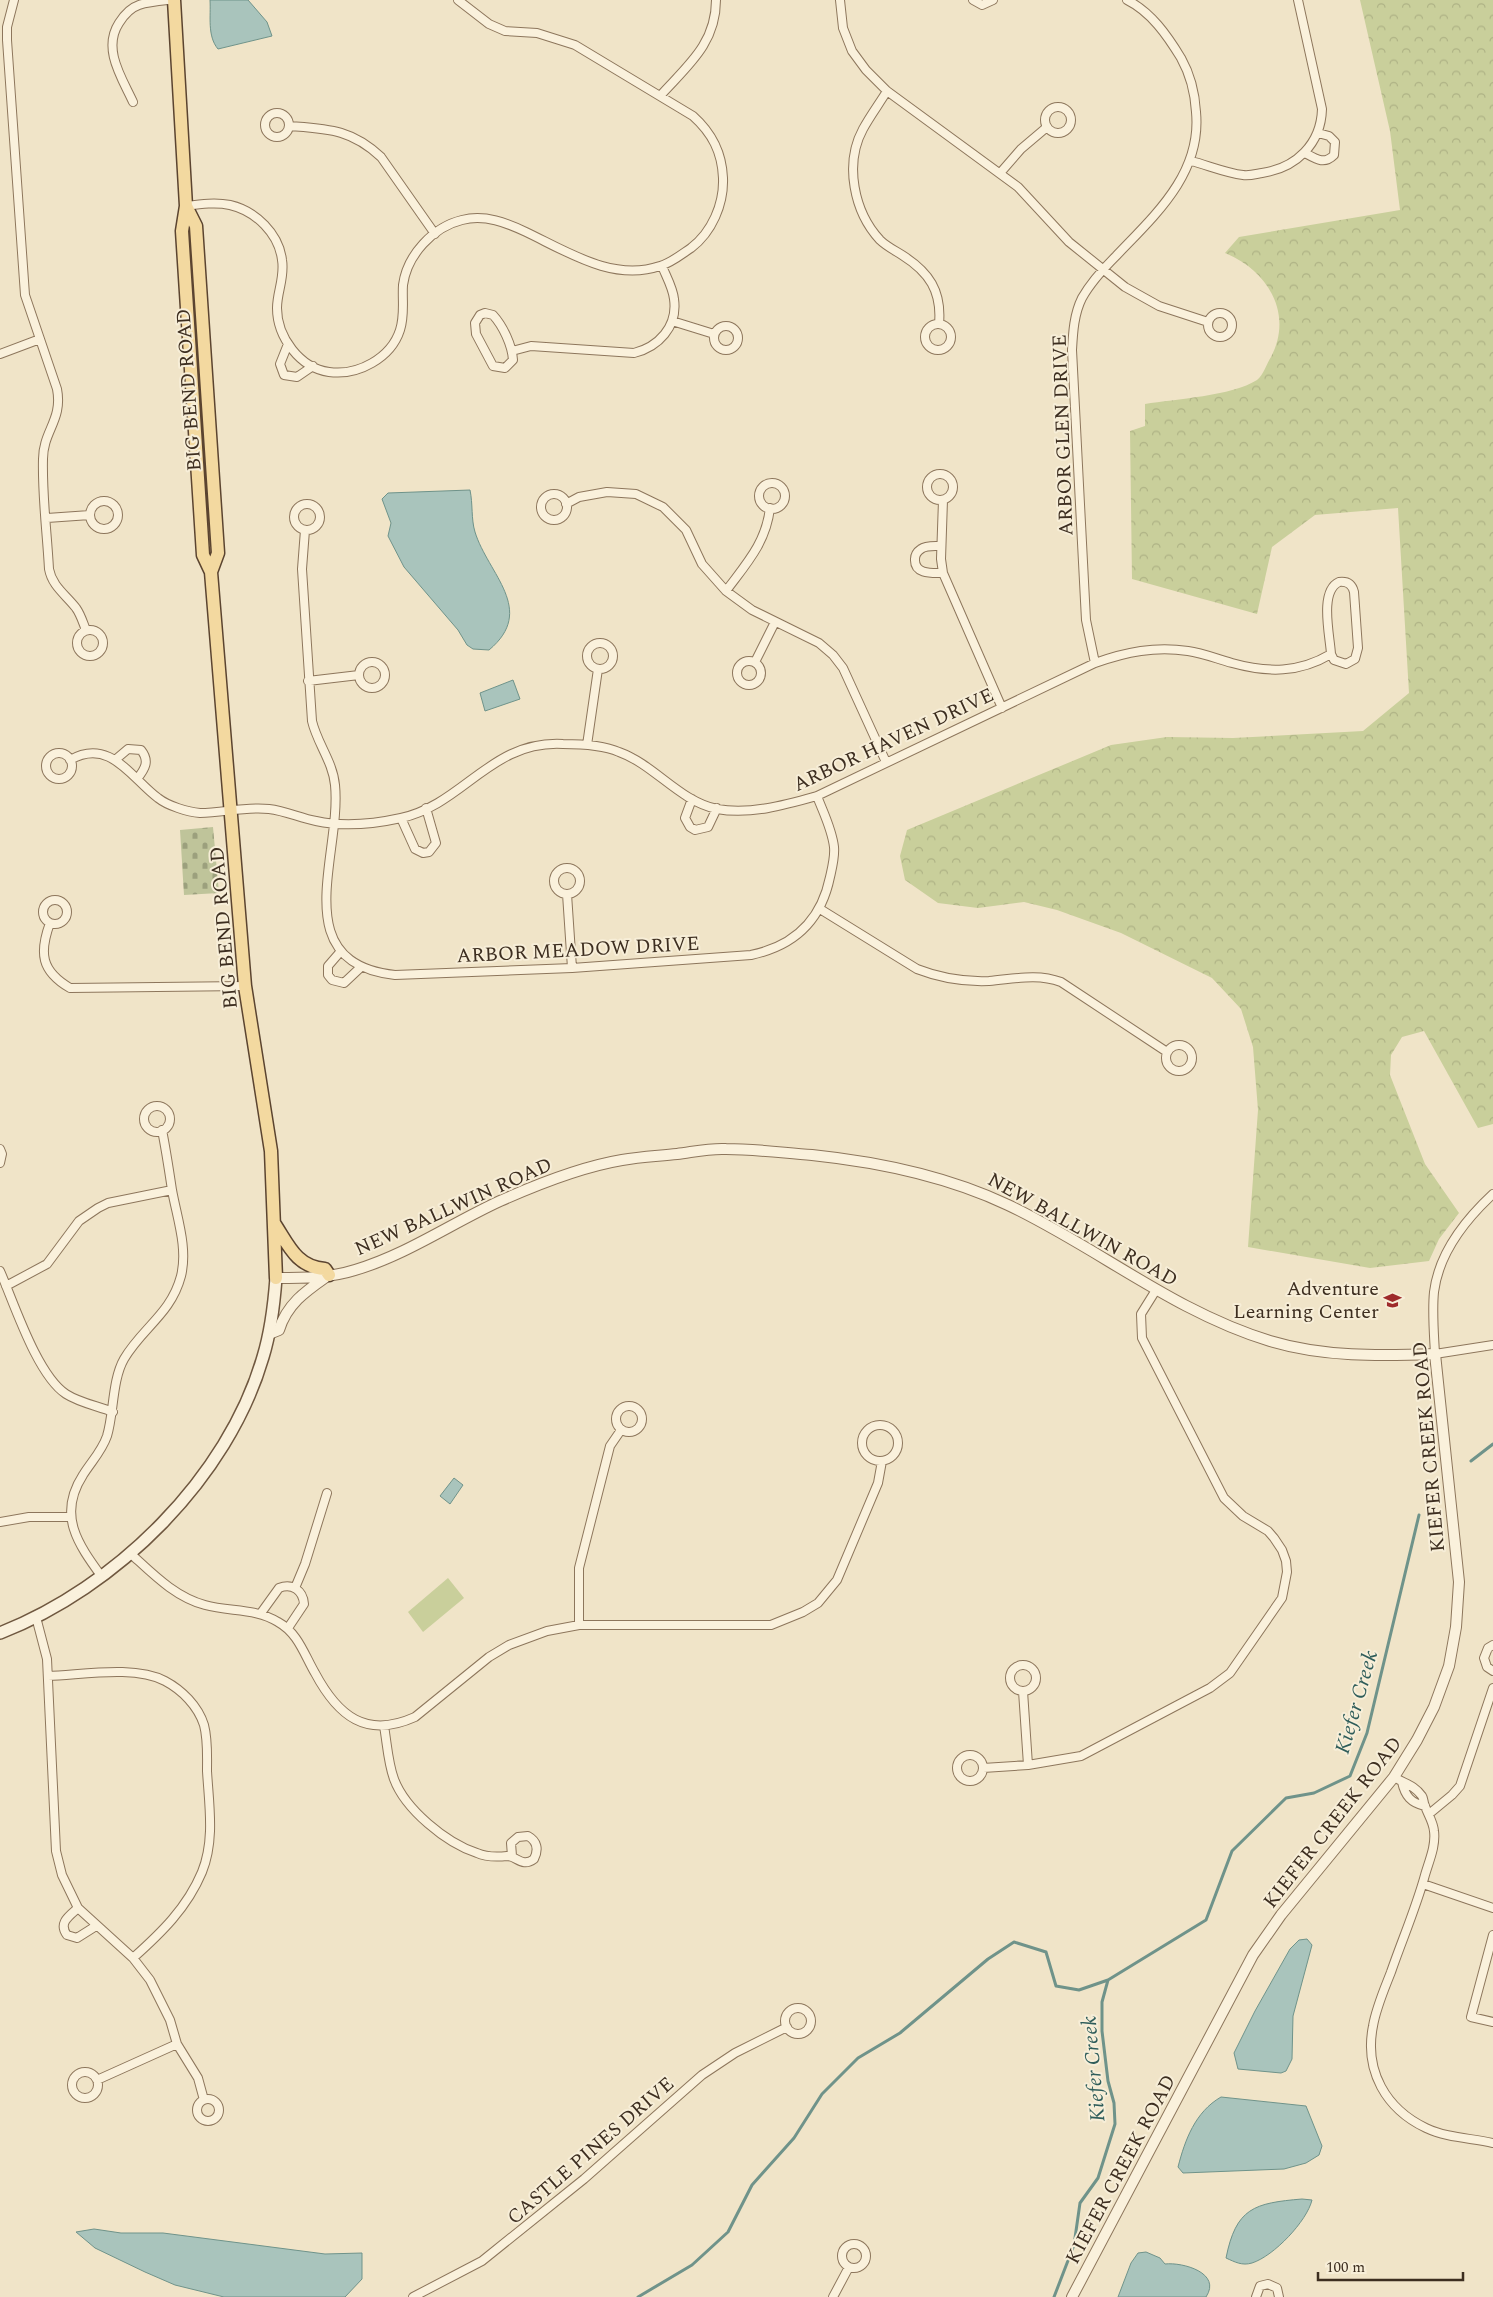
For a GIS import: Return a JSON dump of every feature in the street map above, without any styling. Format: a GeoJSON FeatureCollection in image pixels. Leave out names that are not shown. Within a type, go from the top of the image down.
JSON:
{"type":"FeatureCollection","features":[{"type":"Feature","properties":{"kind":"main road","name":"BIG BEND ROAD"},"geometry":{"type":"LineString","coordinates":[[174,0],[186,206],[182,231],[202,555],[211,572],[245,986],[271,1151],[276,1278]]}},
{"type":"Feature","properties":{"kind":"main road"},"geometry":{"type":"LineString","coordinates":[[274,1223],[289,1249],[297,1257],[314,1268],[325,1269],[329,1276]]}},
{"type":"Feature","properties":{"kind":"main road"},"geometry":{"type":"LineString","coordinates":[[0,1633],[36,1617],[84,1590],[102,1577],[131,1554],[182,1501],[226,1439],[256,1378],[269,1334],[276,1278]]}},
{"type":"Feature","properties":{"kind":"street"},"geometry":{"type":"LineString","coordinates":[[14,0],[7,27],[7,40],[25,295],[60,400],[59,412],[48,434],[43,458],[50,577],[77,609],[86,630]]}},
{"type":"Feature","properties":{"kind":"street"},"geometry":{"type":"LineString","coordinates":[[133,102],[113,56],[112,40],[116,28],[126,14],[138,5],[169,0]]}},
{"type":"Feature","properties":{"kind":"street"},"geometry":{"type":"LineString","coordinates":[[186,206],[231,205],[254,216],[272,234],[279,245],[282,260],[283,275],[277,308],[279,323],[288,344],[301,360],[330,372],[351,372],[370,364],[383,355],[394,342],[400,329],[404,285],[407,270],[414,256],[423,243],[435,234],[463,219],[478,218],[504,221],[602,267],[633,270],[662,266],[695,245],[708,230],[716,216],[722,198],[721,160],[714,140],[707,128],[694,116],[575,45],[538,33],[506,31],[489,24],[458,0]]}},
{"type":"Feature","properties":{"kind":"street"},"geometry":{"type":"LineString","coordinates":[[660,96],[705,43],[713,28],[716,0]]}},
{"type":"Feature","properties":{"kind":"street"},"geometry":{"type":"LineString","coordinates":[[840,0],[844,28],[852,51],[866,70],[887,91],[1001,172],[1032,199],[1053,226],[1069,242],[1141,297],[1180,314],[1208,322]]}},
{"type":"Feature","properties":{"kind":"street"},"geometry":{"type":"LineString","coordinates":[[973,0],[982,5],[993,0]]}},
{"type":"Feature","properties":{"kind":"street","name":"ARBOR GLEN DRIVE"},"geometry":{"type":"LineString","coordinates":[[1095,663],[1086,620],[1072,350],[1076,312],[1090,284],[1165,204],[1191,160],[1197,124],[1192,89],[1184,64],[1161,27],[1127,0]]}},
{"type":"Feature","properties":{"kind":"street"},"geometry":{"type":"LineString","coordinates":[[1191,160],[1243,175],[1281,168],[1305,153],[1313,144],[1322,120],[1322,109],[1298,0]]}},
{"type":"Feature","properties":{"kind":"street"},"geometry":{"type":"LineString","coordinates":[[887,91],[862,131],[854,161],[854,188],[864,216],[880,240],[917,266],[927,276],[940,306],[939,324]]}},
{"type":"Feature","properties":{"kind":"street"},"geometry":{"type":"LineString","coordinates":[[290,126],[330,129],[353,137],[371,148],[381,157],[435,234]]}},
{"type":"Feature","properties":{"kind":"street"},"geometry":{"type":"LineString","coordinates":[[1001,172],[1021,149],[1048,127]]}},
{"type":"Feature","properties":{"kind":"street"},"geometry":{"type":"LineString","coordinates":[[1305,153],[1321,161],[1330,159],[1334,155],[1335,142],[1329,136],[1318,133]]}},
{"type":"Feature","properties":{"kind":"street"},"geometry":{"type":"LineString","coordinates":[[512,351],[531,346],[634,353],[658,343],[666,334],[672,321],[674,299],[662,266]]}},
{"type":"Feature","properties":{"kind":"street"},"geometry":{"type":"LineString","coordinates":[[485,313],[494,314],[512,351],[513,360],[508,367],[501,369],[493,366],[476,334],[474,327],[477,318],[485,313]]}},
{"type":"Feature","properties":{"kind":"street"},"geometry":{"type":"LineString","coordinates":[[672,321],[714,334]]}},
{"type":"Feature","properties":{"kind":"street"},"geometry":{"type":"LineString","coordinates":[[0,354],[40,339]]}},
{"type":"Feature","properties":{"kind":"street"},"geometry":{"type":"LineString","coordinates":[[288,344],[280,364],[284,375],[297,377],[313,366]]}},
{"type":"Feature","properties":{"kind":"street"},"geometry":{"type":"LineString","coordinates":[[566,504],[578,497],[607,492],[636,494],[663,507],[686,530],[704,567],[726,591],[752,610],[819,643],[833,655],[843,668],[886,762]]}},
{"type":"Feature","properties":{"kind":"street"},"geometry":{"type":"LineString","coordinates":[[943,500],[941,546],[944,573],[1002,708]]}},
{"type":"Feature","properties":{"kind":"street"},"geometry":{"type":"LineString","coordinates":[[726,591],[759,548],[768,525],[770,508]]}},
{"type":"Feature","properties":{"kind":"street"},"geometry":{"type":"LineString","coordinates":[[47,518],[90,515]]}},
{"type":"Feature","properties":{"kind":"street","name":"ARBOR MEADOW DRIVE"},"geometry":{"type":"LineString","coordinates":[[305,530],[302,569],[312,721],[315,735],[333,772],[335,784],[334,824],[325,904],[329,929],[341,952],[361,967],[383,974],[395,975],[572,968],[751,955],[768,952],[809,924],[820,910],[827,892],[834,848],[817,796]]}},
{"type":"Feature","properties":{"kind":"street"},"geometry":{"type":"LineString","coordinates":[[941,546],[923,547],[919,550],[915,559],[918,568],[922,571],[944,573]]}},
{"type":"Feature","properties":{"kind":"street"},"geometry":{"type":"LineString","coordinates":[[1344,582],[1352,586],[1354,592],[1357,655],[1351,662],[1346,664],[1334,660],[1331,654],[1327,599],[1330,588],[1334,584],[1344,582]]}},
{"type":"Feature","properties":{"kind":"street"},"geometry":{"type":"LineString","coordinates":[[755,662],[775,622]]}},
{"type":"Feature","properties":{"kind":"street","name":"ARBOR HAVEN DRIVE"},"geometry":{"type":"LineString","coordinates":[[116,760],[158,798],[171,805],[199,813],[267,808],[334,824],[362,824],[401,818],[426,808],[464,785],[498,760],[522,749],[541,743],[587,745],[619,751],[692,799],[717,808],[770,808],[817,796],[1095,663],[1122,653],[1147,649],[1170,649],[1191,651],[1247,666],[1298,669],[1313,665],[1331,654]]}},
{"type":"Feature","properties":{"kind":"street"},"geometry":{"type":"LineString","coordinates":[[587,745],[598,669]]}},
{"type":"Feature","properties":{"kind":"street"},"geometry":{"type":"LineString","coordinates":[[308,681],[359,676]]}},
{"type":"Feature","properties":{"kind":"street"},"geometry":{"type":"LineString","coordinates":[[70,760],[83,754],[93,753],[116,760],[128,749],[141,750],[145,755],[146,765],[137,778]]}},
{"type":"Feature","properties":{"kind":"street"},"geometry":{"type":"LineString","coordinates":[[692,799],[685,818],[694,830],[708,827],[717,808]]}},
{"type":"Feature","properties":{"kind":"street"},"geometry":{"type":"LineString","coordinates":[[401,818],[415,849],[423,853],[430,852],[436,843],[426,808]]}},
{"type":"Feature","properties":{"kind":"street"},"geometry":{"type":"LineString","coordinates":[[568,894],[572,968]]}},
{"type":"Feature","properties":{"kind":"street"},"geometry":{"type":"LineString","coordinates":[[820,910],[917,969],[933,975],[969,981],[1036,976],[1050,977],[1061,982],[1167,1052]]}},
{"type":"Feature","properties":{"kind":"street"},"geometry":{"type":"LineString","coordinates":[[50,923],[42,949],[44,961],[49,972],[70,988],[245,986]]}},
{"type":"Feature","properties":{"kind":"street"},"geometry":{"type":"LineString","coordinates":[[341,952],[328,966],[328,975],[332,980],[336,983],[344,983],[361,967]]}},
{"type":"Feature","properties":{"kind":"street"},"geometry":{"type":"LineString","coordinates":[[102,1577],[82,1549],[70,1517],[71,1504],[78,1482],[99,1452],[106,1438],[113,1412],[120,1366],[174,1297],[181,1274],[183,1242],[162,1130]]}},
{"type":"Feature","properties":{"kind":"street","name":"NEW BALLWIN ROAD"},"geometry":{"type":"LineString","coordinates":[[276,1278],[316,1278],[355,1270],[386,1258],[499,1202],[578,1171],[621,1161],[724,1148],[857,1160],[905,1170],[969,1188],[1010,1206],[1156,1290],[1217,1322],[1271,1342],[1323,1352],[1366,1356],[1434,1354],[1493,1345]]}},
{"type":"Feature","properties":{"kind":"street"},"geometry":{"type":"LineString","coordinates":[[0,1149],[2,1154],[0,1162]]}},
{"type":"Feature","properties":{"kind":"street"},"geometry":{"type":"LineString","coordinates":[[6,1286],[47,1264],[79,1221],[98,1208],[108,1203],[172,1190]]}},
{"type":"Feature","properties":{"kind":"street","name":"KIEFER CREEK ROAD"},"geometry":{"type":"LineString","coordinates":[[1072,2297],[1254,1955],[1281,1915],[1398,1780],[1434,1708],[1449,1666],[1456,1627],[1459,1582],[1434,1354],[1434,1292],[1439,1271],[1460,1229],[1471,1215],[1493,1194]]}},
{"type":"Feature","properties":{"kind":"street"},"geometry":{"type":"LineString","coordinates":[[0,1271],[39,1361],[54,1384],[66,1394],[80,1401],[113,1412]]}},
{"type":"Feature","properties":{"kind":"street"},"geometry":{"type":"LineString","coordinates":[[269,1334],[279,1330],[283,1318],[296,1300],[329,1276]]}},
{"type":"Feature","properties":{"kind":"street"},"geometry":{"type":"LineString","coordinates":[[983,1768],[1028,1765],[1081,1756],[1222,1681],[1230,1673],[1282,1598],[1287,1572],[1282,1550],[1268,1531],[1243,1516],[1224,1498],[1145,1346],[1142,1338],[1141,1314],[1156,1290]]}},
{"type":"Feature","properties":{"kind":"street"},"geometry":{"type":"LineString","coordinates":[[878,1425],[890,1428],[898,1438],[897,1450],[893,1456],[882,1461],[871,1459],[863,1450],[862,1445],[864,1434],[868,1429],[878,1425]]}},
{"type":"Feature","properties":{"kind":"street"},"geometry":{"type":"LineString","coordinates":[[579,1625],[579,1568],[610,1446],[621,1430]]}},
{"type":"Feature","properties":{"kind":"street"},"geometry":{"type":"LineString","coordinates":[[131,1554],[159,1580],[188,1599],[221,1608],[261,1613],[288,1628],[296,1636],[316,1675],[342,1711],[366,1725],[384,1726],[403,1722],[422,1713],[481,1662],[510,1645],[546,1630],[579,1625],[771,1625],[803,1612],[818,1603],[837,1580],[878,1483],[882,1461]]}},
{"type":"Feature","properties":{"kind":"street"},"geometry":{"type":"LineString","coordinates":[[295,1588],[305,1564],[327,1493]]}},
{"type":"Feature","properties":{"kind":"street"},"geometry":{"type":"LineString","coordinates":[[0,1522],[29,1517],[70,1517]]}},
{"type":"Feature","properties":{"kind":"street"},"geometry":{"type":"LineString","coordinates":[[261,1613],[279,1588],[290,1586],[295,1588],[301,1593],[304,1604],[288,1628]]}},
{"type":"Feature","properties":{"kind":"street"},"geometry":{"type":"LineString","coordinates":[[36,1617],[47,1659],[56,1851],[62,1876],[78,1908],[133,1958],[158,1994],[170,2020],[177,2044],[198,2078],[204,2100]]}},
{"type":"Feature","properties":{"kind":"street"},"geometry":{"type":"LineString","coordinates":[[1493,1645],[1488,1648],[1484,1658],[1487,1667],[1493,1671]]}},
{"type":"Feature","properties":{"kind":"street"},"geometry":{"type":"LineString","coordinates":[[48,1676],[132,1672],[151,1675],[173,1685],[184,1694],[203,1724],[211,1834],[206,1859],[196,1885],[168,1926],[133,1958]]}},
{"type":"Feature","properties":{"kind":"street"},"geometry":{"type":"LineString","coordinates":[[1430,1814],[1460,1786],[1493,1688]]}},
{"type":"Feature","properties":{"kind":"street"},"geometry":{"type":"LineString","coordinates":[[1023,1691],[1028,1765]]}},
{"type":"Feature","properties":{"kind":"street"},"geometry":{"type":"LineString","coordinates":[[384,1726],[393,1777],[399,1791],[426,1822],[446,1839],[477,1854],[512,1856]]}},
{"type":"Feature","properties":{"kind":"street"},"geometry":{"type":"LineString","coordinates":[[1398,1780],[1410,1784],[1423,1797],[1425,1806],[1430,1814],[1434,1832],[1434,1845],[1423,1884],[1377,2011],[1370,2046],[1372,2066],[1378,2084],[1389,2100],[1400,2112],[1414,2122],[1438,2133],[1493,2143]]}},
{"type":"Feature","properties":{"kind":"street"},"geometry":{"type":"LineString","coordinates":[[1423,1884],[1493,1908]]}},
{"type":"Feature","properties":{"kind":"street"},"geometry":{"type":"LineString","coordinates":[[78,1908],[64,1922],[63,1928],[67,1935],[77,1938],[96,1926]]}},
{"type":"Feature","properties":{"kind":"street"},"geometry":{"type":"LineString","coordinates":[[1493,1936],[1471,2017],[1493,2022]]}},
{"type":"Feature","properties":{"kind":"street","name":"CASTLE PINES DRIVE"},"geometry":{"type":"LineString","coordinates":[[413,2297],[447,2281],[488,2257],[606,2160],[702,2076],[735,2053],[786,2026]]}},
{"type":"Feature","properties":{"kind":"street"},"geometry":{"type":"LineString","coordinates":[[97,2080],[177,2044]]}},
{"type":"Feature","properties":{"kind":"street"},"geometry":{"type":"LineString","coordinates":[[834,2297],[848,2267]]}},
{"type":"Feature","properties":{"kind":"street"},"geometry":{"type":"LineString","coordinates":[[1256,2297],[1260,2286],[1268,2284],[1277,2288],[1279,2297]]}},
{"type":"Feature","properties":{"kind":"green space"},"geometry":{"type":"Polygon","coordinates":[[[1360,0],[1493,0],[1493,1124],[1478,1128],[1424,1031],[1402,1037],[1391,1055],[1390,1075],[1425,1164],[1459,1213],[1439,1239],[1429,1261],[1370,1268],[1248,1247],[1258,1110],[1253,1047],[1241,1009],[1212,978],[1121,933],[1057,910],[1024,902],[978,908],[938,903],[905,880],[900,856],[907,830],[1111,745],[1167,737],[1233,738],[1363,731],[1409,693],[1398,508],[1315,515],[1272,547],[1257,614],[1132,579],[1130,431],[1145,426],[1145,404],[1233,390],[1257,380],[1271,357],[1277,341],[1278,309],[1272,295],[1253,270],[1225,253],[1239,237],[1400,210],[1390,131],[1360,0]]]}},
{"type":"Feature","properties":{"kind":"green space"},"geometry":{"type":"Polygon","coordinates":[[[213,827],[219,893],[184,895],[180,830],[213,827]]]}},
{"type":"Feature","properties":{"kind":"green space"},"geometry":{"type":"Polygon","coordinates":[[[448,1578],[464,1598],[423,1632],[408,1612],[448,1578]]]}},
{"type":"Feature","properties":{"kind":"water"},"geometry":{"type":"Polygon","coordinates":[[[210,0],[248,0],[267,22],[272,36],[218,49],[212,38],[210,26],[210,0]]]}},
{"type":"Feature","properties":{"kind":"water"},"geometry":{"type":"Polygon","coordinates":[[[470,490],[475,532],[505,592],[509,606],[509,621],[503,635],[489,650],[473,649],[467,645],[458,630],[404,567],[388,536],[391,523],[382,499],[388,493],[470,490]]]}},
{"type":"Feature","properties":{"kind":"water"},"geometry":{"type":"Polygon","coordinates":[[[513,680],[520,699],[485,711],[480,693],[513,680]]]}},
{"type":"Feature","properties":{"kind":"water"},"geometry":{"type":"Polygon","coordinates":[[[454,1478],[463,1485],[450,1504],[440,1496],[454,1478]]]}},
{"type":"Feature","properties":{"kind":"water"},"geometry":{"type":"Polygon","coordinates":[[[1307,1939],[1312,1945],[1293,2016],[1292,2059],[1286,2071],[1281,2073],[1238,2069],[1234,2053],[1255,2011],[1290,1949],[1299,1940],[1307,1939]]]}},
{"type":"Feature","properties":{"kind":"water"},"geometry":{"type":"Polygon","coordinates":[[[1221,2097],[1306,2106],[1322,2146],[1319,2155],[1306,2163],[1284,2169],[1183,2173],[1178,2167],[1192,2128],[1204,2110],[1221,2097]]]}},
{"type":"Feature","properties":{"kind":"water"},"geometry":{"type":"Polygon","coordinates":[[[1302,2199],[1312,2200],[1304,2218],[1288,2237],[1270,2253],[1248,2264],[1226,2258],[1235,2228],[1250,2211],[1271,2203],[1302,2199]]]}},
{"type":"Feature","properties":{"kind":"water"},"geometry":{"type":"Polygon","coordinates":[[[94,2229],[121,2233],[163,2233],[325,2254],[362,2253],[362,2279],[345,2297],[224,2297],[175,2285],[145,2272],[95,2248],[76,2232],[94,2229]]]}},
{"type":"Feature","properties":{"kind":"water"},"geometry":{"type":"Polygon","coordinates":[[[1146,2252],[1160,2258],[1165,2264],[1190,2267],[1205,2275],[1209,2281],[1210,2289],[1206,2297],[1118,2297],[1131,2263],[1138,2253],[1146,2252]]]}},
{"type":"Feature","properties":{"kind":"waterway","name":"Kiefer Creek"},"geometry":{"type":"LineString","coordinates":[[1471,1461],[1493,1444]]}},
{"type":"Feature","properties":{"kind":"waterway","name":"Kiefer Creek"},"geometry":{"type":"LineString","coordinates":[[1054,2297],[1074,2245],[1080,2203],[1098,2178],[1115,2124],[1114,2103],[1108,2081],[1102,2031],[1102,2002],[1108,1980],[1206,1920],[1232,1851],[1286,1798],[1314,1793],[1350,1776],[1367,1733],[1419,1515]]}},
{"type":"Feature","properties":{"kind":"waterway"},"geometry":{"type":"LineString","coordinates":[[638,2297],[692,2265],[728,2232],[752,2185],[794,2138],[822,2094],[858,2058],[900,2033],[988,1959],[1014,1942],[1046,1952],[1056,1986],[1079,1990],[1108,1980]]}},
{"type":"Feature","properties":{"kind":"place","name":"Adventure Learning Center"},"geometry":{"type":"Point","coordinates":[1393,1300]}}]}
